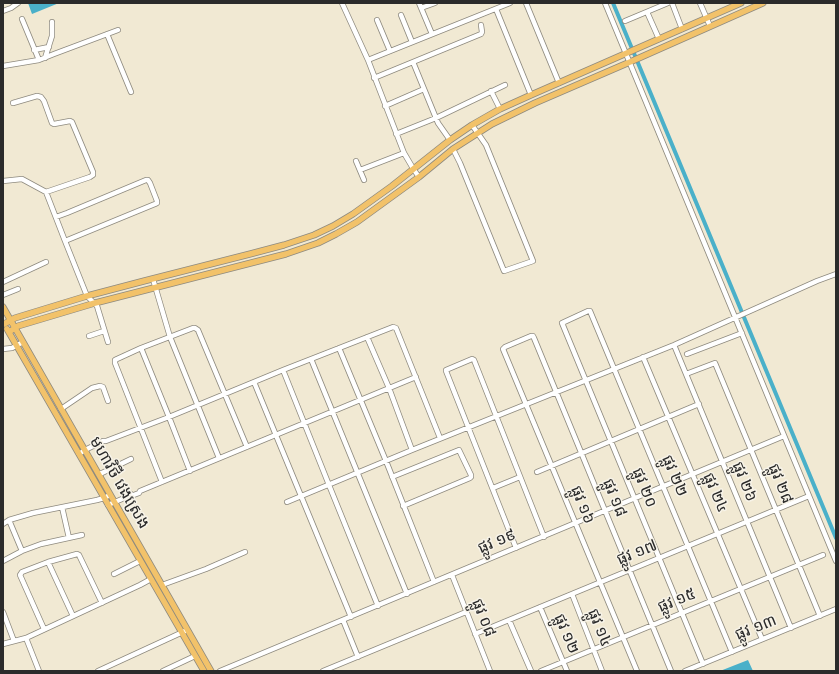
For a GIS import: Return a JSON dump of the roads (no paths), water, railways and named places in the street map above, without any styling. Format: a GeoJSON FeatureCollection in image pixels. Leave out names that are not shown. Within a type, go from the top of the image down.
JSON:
{"type":"FeatureCollection","features":[{"type":"Feature","properties":{"kind":"main road"},"geometry":{"type":"LineString","coordinates":[[4,323],[24,315],[88,296],[295,242],[333,226],[353,214],[414,170],[450,140],[500,109],[682,29],[731,5],[741,3]]}},
{"type":"Feature","properties":{"kind":"main road"},"geometry":{"type":"LineString","coordinates":[[9,332],[18,326],[95,303],[194,278],[318,243],[358,222],[419,177],[453,149],[505,116],[763,3]]}},
{"type":"Feature","properties":{"kind":"main road"},"geometry":{"type":"LineString","coordinates":[[333,226],[336,234]]}},
{"type":"Feature","properties":{"kind":"main road"},"geometry":{"type":"LineString","coordinates":[[295,242],[297,250]]}},
{"type":"Feature","properties":{"kind":"main road","name":"មហាវិថី វេងស្រេង"},"geometry":{"type":"LineString","coordinates":[[3,307],[211,671]]}},
{"type":"Feature","properties":{"kind":"main road","name":"មហាវិថី វេងស្រេង"},"geometry":{"type":"LineString","coordinates":[[4,323],[204,671]]}},
{"type":"Feature","properties":{"kind":"street"},"geometry":{"type":"LineString","coordinates":[[3,11],[18,3]]}},
{"type":"Feature","properties":{"kind":"street"},"geometry":{"type":"LineString","coordinates":[[342,3],[368,60],[404,153],[419,177]]}},
{"type":"Feature","properties":{"kind":"street"},"geometry":{"type":"LineString","coordinates":[[419,3],[432,34]]}},
{"type":"Feature","properties":{"kind":"street"},"geometry":{"type":"LineString","coordinates":[[421,8],[435,3]]}},
{"type":"Feature","properties":{"kind":"street"},"geometry":{"type":"LineString","coordinates":[[368,60],[498,6],[510,3]]}},
{"type":"Feature","properties":{"kind":"street"},"geometry":{"type":"LineString","coordinates":[[526,3],[559,83]]}},
{"type":"Feature","properties":{"kind":"street"},"geometry":{"type":"LineString","coordinates":[[605,3],[635,60],[742,333],[836,561]]}},
{"type":"Feature","properties":{"kind":"street"},"geometry":{"type":"LineString","coordinates":[[625,21],[668,3]]}},
{"type":"Feature","properties":{"kind":"street"},"geometry":{"type":"LineString","coordinates":[[672,3],[682,29]]}},
{"type":"Feature","properties":{"kind":"street"},"geometry":{"type":"LineString","coordinates":[[700,3],[710,26]]}},
{"type":"Feature","properties":{"kind":"street"},"geometry":{"type":"LineString","coordinates":[[498,6],[531,95]]}},
{"type":"Feature","properties":{"kind":"street"},"geometry":{"type":"LineString","coordinates":[[647,12],[659,39]]}},
{"type":"Feature","properties":{"kind":"street"},"geometry":{"type":"LineString","coordinates":[[401,15],[412,42]]}},
{"type":"Feature","properties":{"kind":"street"},"geometry":{"type":"LineString","coordinates":[[22,19],[39,60]]}},
{"type":"Feature","properties":{"kind":"street"},"geometry":{"type":"LineString","coordinates":[[377,20],[390,51]]}},
{"type":"Feature","properties":{"kind":"street"},"geometry":{"type":"LineString","coordinates":[[45,58],[52,36],[52,22]]}},
{"type":"Feature","properties":{"kind":"street"},"geometry":{"type":"LineString","coordinates":[[374,78],[482,34],[481,25]]}},
{"type":"Feature","properties":{"kind":"street"},"geometry":{"type":"LineString","coordinates":[[3,66],[39,60],[118,30]]}},
{"type":"Feature","properties":{"kind":"street"},"geometry":{"type":"LineString","coordinates":[[107,34],[131,92]]}},
{"type":"Feature","properties":{"kind":"street"},"geometry":{"type":"LineString","coordinates":[[34,50],[49,47]]}},
{"type":"Feature","properties":{"kind":"street"},"geometry":{"type":"LineString","coordinates":[[413,62],[438,123],[450,140]]}},
{"type":"Feature","properties":{"kind":"street"},"geometry":{"type":"LineString","coordinates":[[396,134],[436,118],[504,85]]}},
{"type":"Feature","properties":{"kind":"street"},"geometry":{"type":"LineString","coordinates":[[385,106],[424,89]]}},
{"type":"Feature","properties":{"kind":"street"},"geometry":{"type":"LineString","coordinates":[[491,91],[500,109]]}},
{"type":"Feature","properties":{"kind":"street"},"geometry":{"type":"LineString","coordinates":[[13,103],[37,96],[41,97],[52,123],[72,122],[93,172],[93,175],[90,178],[46,192]]}},
{"type":"Feature","properties":{"kind":"street"},"geometry":{"type":"LineString","coordinates":[[453,149],[504,271],[533,261],[486,146],[472,125]]}},
{"type":"Feature","properties":{"kind":"street"},"geometry":{"type":"LineString","coordinates":[[360,170],[404,153]]}},
{"type":"Feature","properties":{"kind":"street"},"geometry":{"type":"LineString","coordinates":[[356,161],[364,180]]}},
{"type":"Feature","properties":{"kind":"street"},"geometry":{"type":"LineString","coordinates":[[3,181],[22,179],[46,192],[64,241],[88,296],[97,306],[108,342]]}},
{"type":"Feature","properties":{"kind":"street"},"geometry":{"type":"LineString","coordinates":[[56,217],[146,180],[150,183],[156,197],[157,203],[155,204],[64,241]]}},
{"type":"Feature","properties":{"kind":"street"},"geometry":{"type":"LineString","coordinates":[[3,282],[46,262]]}},
{"type":"Feature","properties":{"kind":"street"},"geometry":{"type":"LineString","coordinates":[[287,502],[440,438],[674,345],[817,281],[836,274]]}},
{"type":"Feature","properties":{"kind":"street"},"geometry":{"type":"LineString","coordinates":[[153,278],[170,337],[219,458]]}},
{"type":"Feature","properties":{"kind":"street"},"geometry":{"type":"LineString","coordinates":[[3,295],[18,289]]}},
{"type":"Feature","properties":{"kind":"street","name":"ផ្លូវ ២២"},"geometry":{"type":"LineString","coordinates":[[562,323],[590,311],[732,652]]}},
{"type":"Feature","properties":{"kind":"street","name":"ផ្លូវ ២០"},"geometry":{"type":"LineString","coordinates":[[562,323],[703,664]]}},
{"type":"Feature","properties":{"kind":"street"},"geometry":{"type":"LineString","coordinates":[[80,455],[85,451],[104,444],[106,441],[393,327],[396,328],[440,438]]}},
{"type":"Feature","properties":{"kind":"street"},"geometry":{"type":"LineString","coordinates":[[162,482],[115,363],[115,360],[142,348],[193,328],[198,330],[247,447]]}},
{"type":"Feature","properties":{"kind":"street"},"geometry":{"type":"LineString","coordinates":[[89,336],[104,331]]}},
{"type":"Feature","properties":{"kind":"street"},"geometry":{"type":"LineString","coordinates":[[686,354],[742,333]]}},
{"type":"Feature","properties":{"kind":"street","name":"ផ្លូវ ១៦"},"geometry":{"type":"LineString","coordinates":[[533,336],[503,348],[637,671]]}},
{"type":"Feature","properties":{"kind":"street","name":"ផ្លូវ ១៨"},"geometry":{"type":"LineString","coordinates":[[533,336],[671,671]]}},
{"type":"Feature","properties":{"kind":"street"},"geometry":{"type":"LineString","coordinates":[[367,337],[389,388],[412,450]]}},
{"type":"Feature","properties":{"kind":"street"},"geometry":{"type":"LineString","coordinates":[[3,349],[12,348],[23,342]]}},
{"type":"Feature","properties":{"kind":"street","name":"ផ្លូវ ២៦"},"geometry":{"type":"LineString","coordinates":[[674,345],[790,628]]}},
{"type":"Feature","properties":{"kind":"street"},"geometry":{"type":"LineString","coordinates":[[142,348],[190,470]]}},
{"type":"Feature","properties":{"kind":"street"},"geometry":{"type":"LineString","coordinates":[[339,348],[434,582]]}},
{"type":"Feature","properties":{"kind":"street","name":"ផ្លូវ ២៤"},"geometry":{"type":"LineString","coordinates":[[644,357],[762,640]]}},
{"type":"Feature","properties":{"kind":"street"},"geometry":{"type":"LineString","coordinates":[[311,359],[407,594]]}},
{"type":"Feature","properties":{"kind":"street"},"geometry":{"type":"LineString","coordinates":[[516,548],[446,370],[472,359],[474,360],[544,537]]}},
{"type":"Feature","properties":{"kind":"street","name":"ផ្លូវ ២៨"},"geometry":{"type":"LineString","coordinates":[[686,374],[715,363],[820,616]]}},
{"type":"Feature","properties":{"kind":"street"},"geometry":{"type":"LineString","coordinates":[[283,370],[378,606]]}},
{"type":"Feature","properties":{"kind":"street"},"geometry":{"type":"LineString","coordinates":[[108,505],[416,377]]}},
{"type":"Feature","properties":{"kind":"street"},"geometry":{"type":"LineString","coordinates":[[254,382],[351,617]]}},
{"type":"Feature","properties":{"kind":"street"},"geometry":{"type":"LineString","coordinates":[[61,409],[92,388],[100,386],[103,387],[108,401]]}},
{"type":"Feature","properties":{"kind":"street"},"geometry":{"type":"LineString","coordinates":[[537,472],[699,404]]}},
{"type":"Feature","properties":{"kind":"street","name":"ផ្លូវ ១៩"},"geometry":{"type":"LineString","coordinates":[[220,671],[784,436]]}},
{"type":"Feature","properties":{"kind":"street"},"geometry":{"type":"LineString","coordinates":[[392,477],[460,450],[471,475],[470,478],[403,506]]}},
{"type":"Feature","properties":{"kind":"street"},"geometry":{"type":"LineString","coordinates":[[99,474],[131,459]]}},
{"type":"Feature","properties":{"kind":"street"},"geometry":{"type":"LineString","coordinates":[[493,488],[520,477]]}},
{"type":"Feature","properties":{"kind":"street"},"geometry":{"type":"LineString","coordinates":[[3,524],[10,520],[34,513],[97,500],[110,494]]}},
{"type":"Feature","properties":{"kind":"street","name":"ផ្លូវ ១៧"},"geometry":{"type":"LineString","coordinates":[[475,634],[809,496]]}},
{"type":"Feature","properties":{"kind":"street"},"geometry":{"type":"LineString","coordinates":[[62,507],[68,538]]}},
{"type":"Feature","properties":{"kind":"street"},"geometry":{"type":"LineString","coordinates":[[10,520],[22,551]]}},
{"type":"Feature","properties":{"kind":"street"},"geometry":{"type":"LineString","coordinates":[[3,561],[22,551],[41,544],[82,535]]}},
{"type":"Feature","properties":{"kind":"street"},"geometry":{"type":"LineString","coordinates":[[162,585],[206,569],[245,552]]}},
{"type":"Feature","properties":{"kind":"street"},"geometry":{"type":"LineString","coordinates":[[44,629],[20,575],[22,572],[48,562],[75,554],[79,555],[102,602]]}},
{"type":"Feature","properties":{"kind":"street","name":"ផ្លូវ ១៥"},"geometry":{"type":"LineString","coordinates":[[541,671],[823,555]]}},
{"type":"Feature","properties":{"kind":"street"},"geometry":{"type":"LineString","coordinates":[[114,574],[140,561]]}},
{"type":"Feature","properties":{"kind":"street"},"geometry":{"type":"LineString","coordinates":[[48,562],[73,616]]}},
{"type":"Feature","properties":{"kind":"street","name":"ផ្លូវ ០៨"},"geometry":{"type":"LineString","coordinates":[[452,575],[490,671]]}},
{"type":"Feature","properties":{"kind":"street"},"geometry":{"type":"LineString","coordinates":[[3,644],[26,638],[140,585],[150,578]]}},
{"type":"Feature","properties":{"kind":"street","name":"ផ្លូវ ១៤"},"geometry":{"type":"LineString","coordinates":[[572,594],[602,671]]}},
{"type":"Feature","properties":{"kind":"street","name":"ផ្លូវ ១២"},"geometry":{"type":"LineString","coordinates":[[540,607],[567,671]]}},
{"type":"Feature","properties":{"kind":"street","name":"ផ្លូវ ១៣"},"geometry":{"type":"LineString","coordinates":[[685,671],[836,610]]}},
{"type":"Feature","properties":{"kind":"street"},"geometry":{"type":"LineString","coordinates":[[3,612],[14,641]]}},
{"type":"Feature","properties":{"kind":"street"},"geometry":{"type":"LineString","coordinates":[[323,671],[466,612]]}},
{"type":"Feature","properties":{"kind":"street"},"geometry":{"type":"LineString","coordinates":[[343,620],[358,657]]}},
{"type":"Feature","properties":{"kind":"street"},"geometry":{"type":"LineString","coordinates":[[509,620],[531,671]]}},
{"type":"Feature","properties":{"kind":"street"},"geometry":{"type":"LineString","coordinates":[[98,671],[188,630]]}},
{"type":"Feature","properties":{"kind":"street"},"geometry":{"type":"LineString","coordinates":[[26,638],[39,671]]}},
{"type":"Feature","properties":{"kind":"street"},"geometry":{"type":"LineString","coordinates":[[163,671],[195,656]]}},
{"type":"Feature","properties":{"kind":"water"},"geometry":{"type":"Polygon","coordinates":[[[28,3],[59,3],[32,14],[28,3]]]}},
{"type":"Feature","properties":{"kind":"water"},"geometry":{"type":"Polygon","coordinates":[[[748,660],[753,671],[720,671],[748,660]]]}},
{"type":"Feature","properties":{"kind":"waterway"},"geometry":{"type":"LineString","coordinates":[[613,3],[836,538]]}}]}
